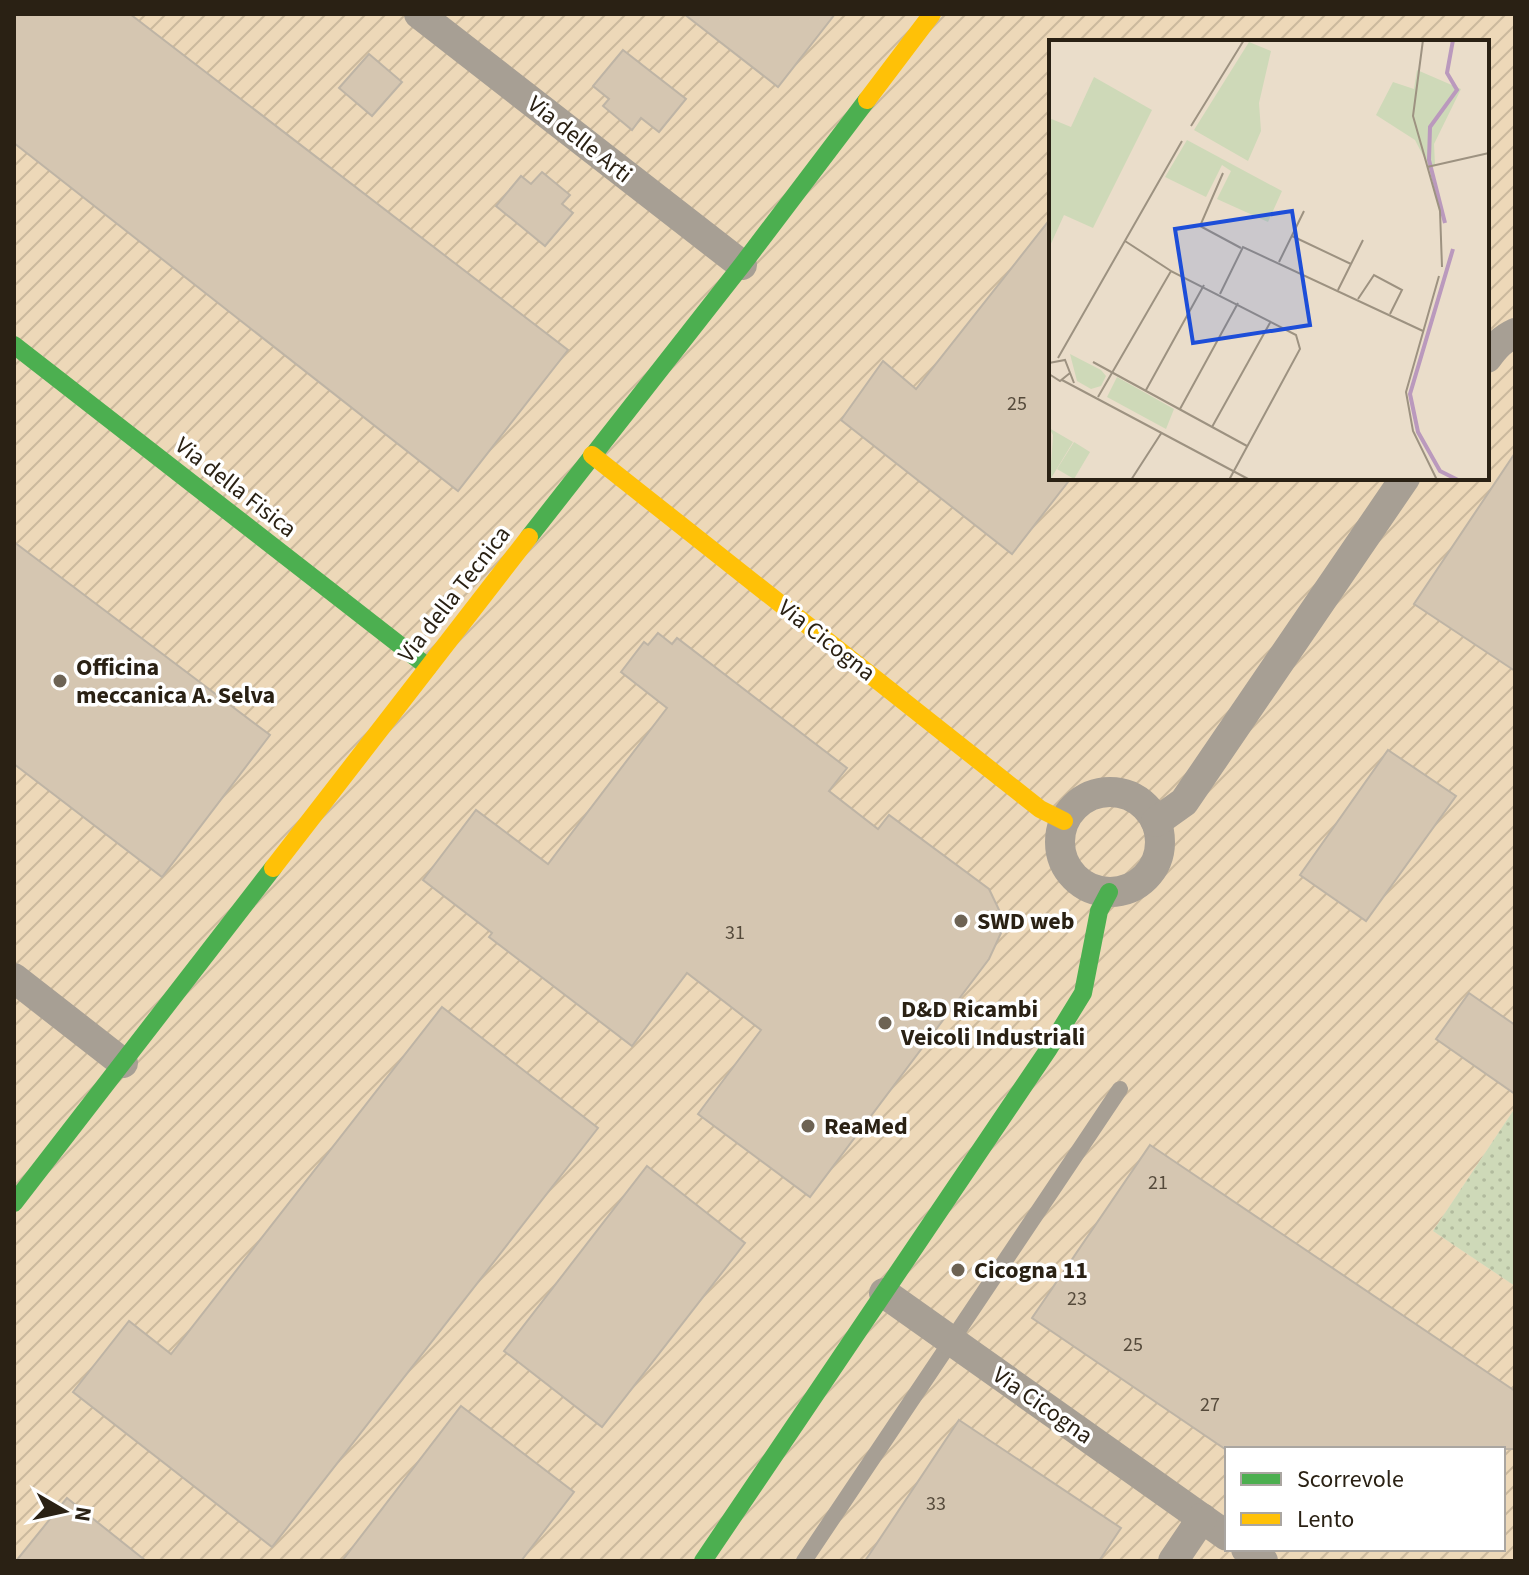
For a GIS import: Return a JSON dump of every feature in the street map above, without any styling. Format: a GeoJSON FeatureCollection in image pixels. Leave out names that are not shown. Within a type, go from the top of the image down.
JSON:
{"type":"FeatureCollection","features":[{"type":"Feature","properties":{"kind":"street","name":"Via delle Arti"},"geometry":{"type":"LineString","coordinates":[[419,14],[742,265]]}},
{"type":"Feature","properties":{"kind":"street","name":"Via della Tecnica"},"geometry":{"type":"LineString","coordinates":[[14,1203],[742,265],[932,14]]}},
{"type":"Feature","properties":{"kind":"street"},"geometry":{"type":"LineString","coordinates":[[1489,355],[1506,337],[1515,333]]}},
{"type":"Feature","properties":{"kind":"street","name":"Via della Fisica"},"geometry":{"type":"LineString","coordinates":[[14,345],[428,667]]}},
{"type":"Feature","properties":{"kind":"street","name":"Via Cicogna"},"geometry":{"type":"LineString","coordinates":[[592,455],[1040,809],[1064,821]]}},
{"type":"Feature","properties":{"kind":"street"},"geometry":{"type":"LineString","coordinates":[[1156,822],[1184,802],[1404,480]]}},
{"type":"Feature","properties":{"kind":"street"},"geometry":{"type":"LineString","coordinates":[[1102,792],[1119,792],[1134,797],[1147,807],[1156,822],[1160,838],[1159,855],[1152,870],[1141,882],[1126,890],[1093,890],[1078,881],[1067,869],[1061,854],[1060,837],[1064,821],[1086,797],[1102,792]]}},
{"type":"Feature","properties":{"kind":"street"},"geometry":{"type":"LineString","coordinates":[[703,1561],[1048,1050],[1083,993],[1099,911],[1109,892]]}},
{"type":"Feature","properties":{"kind":"street"},"geometry":{"type":"LineString","coordinates":[[14,978],[123,1063]]}},
{"type":"Feature","properties":{"kind":"street","name":"Via Cicogna"},"geometry":{"type":"LineString","coordinates":[[884,1293],[1225,1535]]}},
{"type":"Feature","properties":{"kind":"street"},"geometry":{"type":"LineString","coordinates":[[1173,1561],[1202,1518]]}},
{"type":"Feature","properties":{"kind":"lane"},"geometry":{"type":"LineString","coordinates":[[804,1561],[1120,1089]]}},
{"type":"Feature","properties":{"kind":"shaded area"},"geometry":{"type":"Polygon","coordinates":[[[14,14],[1515,14],[1515,1108],[1433,1231],[1515,1286],[1515,1561],[14,1561],[14,14]]]}},
{"type":"Feature","properties":{"kind":"green space"},"geometry":{"type":"Polygon","coordinates":[[[1515,1108],[1515,1286],[1433,1231],[1515,1108]]]}},
{"type":"Feature","properties":{"kind":"building"},"geometry":{"type":"Polygon","coordinates":[[[14,14],[130,14],[568,350],[458,491],[14,143],[14,14]]]}},
{"type":"Feature","properties":{"kind":"building"},"geometry":{"type":"Polygon","coordinates":[[[684,14],[835,14],[778,87],[684,14]]]}},
{"type":"Feature","properties":{"kind":"building"},"geometry":{"type":"Polygon","coordinates":[[[623,50],[686,99],[659,132],[641,118],[632,130],[603,106],[609,99],[593,86],[623,50]]]}},
{"type":"Feature","properties":{"kind":"building"},"geometry":{"type":"Polygon","coordinates":[[[369,54],[402,82],[372,116],[339,88],[369,54]]]}},
{"type":"Feature","properties":{"kind":"building"},"geometry":{"type":"Polygon","coordinates":[[[542,172],[570,195],[562,204],[573,213],[545,246],[496,206],[521,176],[531,184],[542,172]]]}},
{"type":"Feature","properties":{"kind":"building"},"geometry":{"type":"Polygon","coordinates":[[[1049,221],[1049,480],[1069,480],[1012,554],[841,420],[883,361],[916,389],[1049,221]]]}},
{"type":"Feature","properties":{"kind":"building"},"geometry":{"type":"Polygon","coordinates":[[[1515,453],[1515,671],[1414,604],[1515,453]]]}},
{"type":"Feature","properties":{"kind":"building"},"geometry":{"type":"Polygon","coordinates":[[[14,542],[270,735],[162,877],[14,764],[14,542]]]}},
{"type":"Feature","properties":{"kind":"building"},"geometry":{"type":"Polygon","coordinates":[[[658,633],[672,644],[677,638],[847,768],[829,791],[878,829],[889,815],[989,889],[1001,914],[1001,933],[989,959],[810,1197],[698,1114],[761,1030],[687,973],[632,1046],[489,937],[492,933],[423,880],[476,810],[548,864],[667,708],[621,672],[644,642],[648,645],[658,633]]]}},
{"type":"Feature","properties":{"kind":"building"},"geometry":{"type":"Polygon","coordinates":[[[1388,750],[1456,796],[1366,921],[1300,875],[1388,750]]]}},
{"type":"Feature","properties":{"kind":"building"},"geometry":{"type":"Polygon","coordinates":[[[1469,993],[1515,1025],[1515,1094],[1436,1039],[1469,993]]]}},
{"type":"Feature","properties":{"kind":"building"},"geometry":{"type":"Polygon","coordinates":[[[442,1007],[598,1128],[272,1547],[73,1392],[129,1321],[171,1354],[442,1007]]]}},
{"type":"Feature","properties":{"kind":"building"},"geometry":{"type":"Polygon","coordinates":[[[1150,1145],[1515,1391],[1515,1449],[1225,1449],[1032,1318],[1150,1145]]]}},
{"type":"Feature","properties":{"kind":"building"},"geometry":{"type":"Polygon","coordinates":[[[647,1166],[745,1243],[602,1427],[504,1351],[647,1166]]]}},
{"type":"Feature","properties":{"kind":"building"},"geometry":{"type":"Polygon","coordinates":[[[461,1406],[574,1492],[521,1561],[342,1561],[461,1406]]]}},
{"type":"Feature","properties":{"kind":"building"},"geometry":{"type":"Polygon","coordinates":[[[959,1420],[1121,1528],[1099,1561],[865,1561],[959,1420]]]}},
{"type":"Feature","properties":{"kind":"building"},"geometry":{"type":"Polygon","coordinates":[[[67,1498],[146,1561],[16,1561],[67,1498]]]}},
{"type":"Feature","properties":{"kind":"traffic: fast"},"geometry":{"type":"LineString","coordinates":[[529,537],[867,100]]}},
{"type":"Feature","properties":{"kind":"traffic: fast"},"geometry":{"type":"LineString","coordinates":[[14,345],[428,667]]}},
{"type":"Feature","properties":{"kind":"traffic: fast"},"geometry":{"type":"LineString","coordinates":[[14,1203],[273,868]]}},
{"type":"Feature","properties":{"kind":"traffic: fast"},"geometry":{"type":"LineString","coordinates":[[703,1561],[1048,1050],[1083,993],[1099,911],[1109,892]]}},
{"type":"Feature","properties":{"kind":"traffic: slow"},"geometry":{"type":"LineString","coordinates":[[867,100],[932,14]]}},
{"type":"Feature","properties":{"kind":"traffic: slow"},"geometry":{"type":"LineString","coordinates":[[592,455],[1040,809],[1064,821]]}},
{"type":"Feature","properties":{"kind":"traffic: slow"},"geometry":{"type":"LineString","coordinates":[[273,868],[529,537]]}},
{"type":"Feature","properties":{"kind":"place","name":"Officina meccanica A. Selva"},"geometry":{"type":"Point","coordinates":[60,681]}},
{"type":"Feature","properties":{"kind":"place","name":"SWD web"},"geometry":{"type":"Point","coordinates":[961,921]}},
{"type":"Feature","properties":{"kind":"place","name":"D&D Ricambi Veicoli Industriali"},"geometry":{"type":"Point","coordinates":[885,1023]}},
{"type":"Feature","properties":{"kind":"place","name":"ReaMed"},"geometry":{"type":"Point","coordinates":[808,1126]}},
{"type":"Feature","properties":{"kind":"place","name":"Cicogna 11"},"geometry":{"type":"Point","coordinates":[958,1270]}}]}
